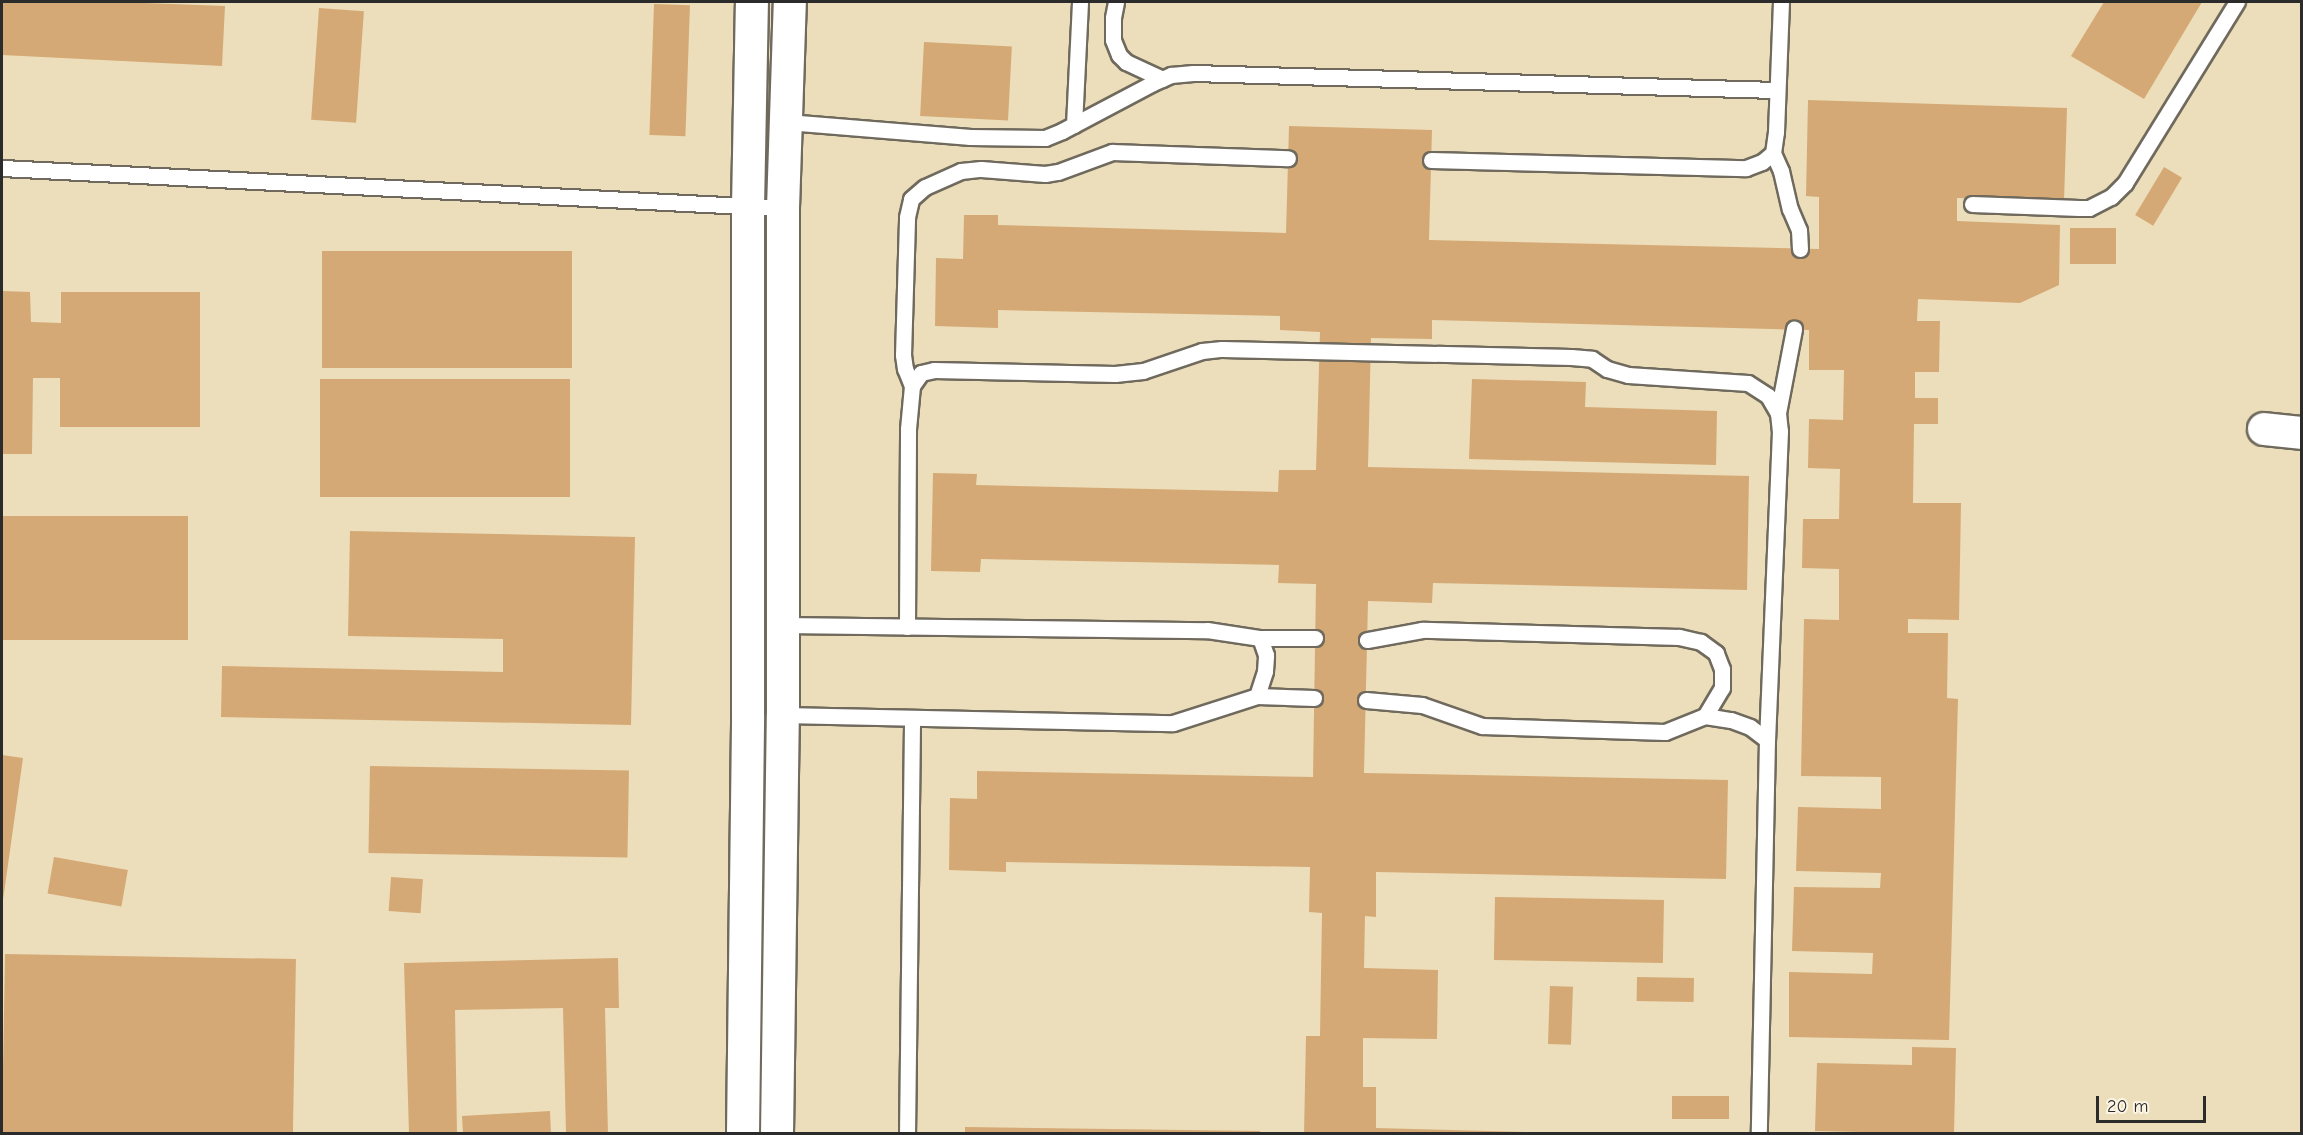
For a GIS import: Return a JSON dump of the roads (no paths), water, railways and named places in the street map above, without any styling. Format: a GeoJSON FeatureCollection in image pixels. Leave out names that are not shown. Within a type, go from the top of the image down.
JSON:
{"type":"FeatureCollection","features":[{"type":"Feature","properties":{"kind":"street"},"geometry":{"type":"LineString","coordinates":[[743,1134],[748,717],[748,207],[752,2]]}},
{"type":"Feature","properties":{"kind":"street"},"geometry":{"type":"LineString","coordinates":[[777,1134],[783,715],[783,208],[790,2]]}},
{"type":"Feature","properties":{"kind":"street"},"geometry":{"type":"LineString","coordinates":[[2264,429],[2301,433]]}},
{"type":"Feature","properties":{"kind":"lane"},"geometry":{"type":"LineString","coordinates":[[1074,125],[1080,2]]}},
{"type":"Feature","properties":{"kind":"lane"},"geometry":{"type":"LineString","coordinates":[[1116,2],[1113,40],[1119,55],[1126,62],[1162,79]]}},
{"type":"Feature","properties":{"kind":"lane"},"geometry":{"type":"LineString","coordinates":[[1781,2],[1773,153],[1781,171],[1790,210],[1799,230],[1800,249]]}},
{"type":"Feature","properties":{"kind":"lane"},"geometry":{"type":"LineString","coordinates":[[1972,204],[2089,208],[2111,197],[2125,183],[2237,2]]}},
{"type":"Feature","properties":{"kind":"lane"},"geometry":{"type":"LineString","coordinates":[[787,122],[1011,140],[1045,138],[1162,79],[1193,73],[1777,90]]}},
{"type":"Feature","properties":{"kind":"lane"},"geometry":{"type":"LineString","coordinates":[[907,627],[908,429],[912,386],[905,369],[903,355],[907,217],[911,199],[925,187],[961,171],[981,169],[1045,174],[1058,172],[1112,152],[1288,158]]}},
{"type":"Feature","properties":{"kind":"lane"},"geometry":{"type":"LineString","coordinates":[[1431,160],[1746,168],[1762,162],[1773,153]]}},
{"type":"Feature","properties":{"kind":"lane"},"geometry":{"type":"LineString","coordinates":[[2,168],[783,208]]}},
{"type":"Feature","properties":{"kind":"lane"},"geometry":{"type":"LineString","coordinates":[[1759,1134],[1767,740],[1780,431],[1778,413],[1794,329]]}},
{"type":"Feature","properties":{"kind":"lane"},"geometry":{"type":"LineString","coordinates":[[912,386],[921,373],[934,370],[1114,374],[1143,371],[1202,351],[1221,348],[1571,357],[1592,359],[1607,369],[1628,375],[1748,383],[1768,396],[1778,413]]}},
{"type":"Feature","properties":{"kind":"lane"},"geometry":{"type":"LineString","coordinates":[[783,625],[1207,630],[1260,638],[1315,638]]}},
{"type":"Feature","properties":{"kind":"lane"},"geometry":{"type":"LineString","coordinates":[[1367,640],[1422,630],[1679,637],[1701,642],[1716,653],[1722,669],[1722,688],[1705,716]]}},
{"type":"Feature","properties":{"kind":"lane"},"geometry":{"type":"LineString","coordinates":[[1257,696],[1263,682],[1266,655],[1260,638]]}},
{"type":"Feature","properties":{"kind":"lane"},"geometry":{"type":"LineString","coordinates":[[783,715],[1173,723],[1257,696],[1314,698]]}},
{"type":"Feature","properties":{"kind":"lane"},"geometry":{"type":"LineString","coordinates":[[1366,700],[1422,705],[1482,726],[1665,732],[1705,716],[1731,720],[1750,727],[1767,740]]}},
{"type":"Feature","properties":{"kind":"lane"},"geometry":{"type":"LineString","coordinates":[[907,1134],[912,718]]}}]}
